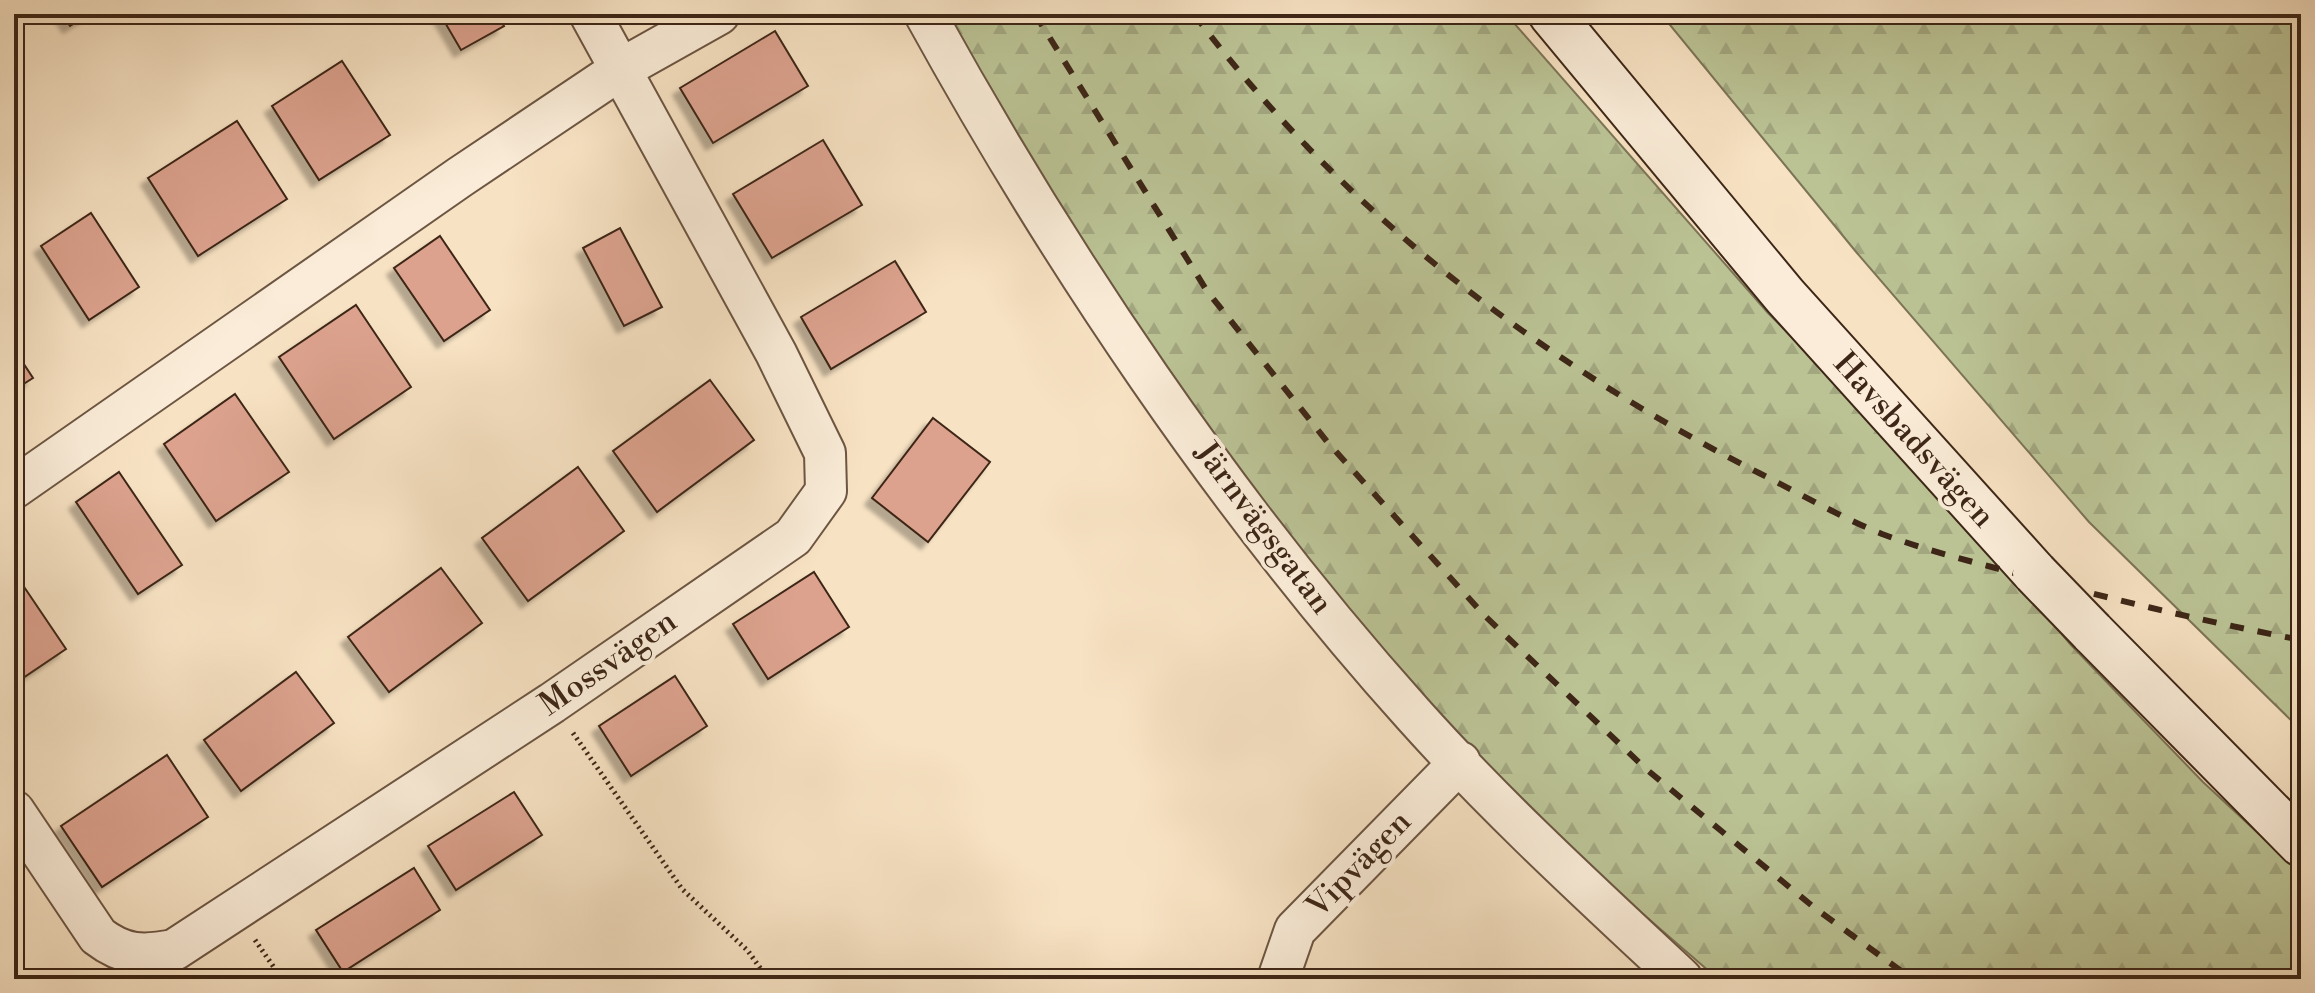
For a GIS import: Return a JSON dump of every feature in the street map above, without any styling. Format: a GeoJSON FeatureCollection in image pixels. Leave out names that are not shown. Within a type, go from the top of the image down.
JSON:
{"type":"FeatureCollection","features":[{"type":"Feature","properties":{"kind":"main road","name":"Havsbadsvägen"},"geometry":{"type":"LineString","coordinates":[[1551,14],[1785,296],[2035,573],[2301,844]]}},
{"type":"Feature","properties":{"kind":"street","name":"Mossvägen"},"geometry":{"type":"LineString","coordinates":[[14,811],[98,936],[117,951],[143,956],[174,950],[552,703],[793,537],[826,491],[825,453],[776,353],[590,14]]}},
{"type":"Feature","properties":{"kind":"street"},"geometry":{"type":"LineString","coordinates":[[14,488],[621,69],[719,14]]}},
{"type":"Feature","properties":{"kind":"street","name":"Järnvägsgatan"},"geometry":{"type":"LineString","coordinates":[[925,14],[978,109],[1135,357],[1290,567],[1413,714],[1552,858],[1682,979]]}},
{"type":"Feature","properties":{"kind":"street","name":"Vipvägen"},"geometry":{"type":"LineString","coordinates":[[1278,979],[1295,930],[1460,762]]}},
{"type":"Feature","properties":{"kind":"path"},"geometry":{"type":"LineString","coordinates":[[552,703],[682,889],[748,951],[768,979]]}},
{"type":"Feature","properties":{"kind":"green space"},"geometry":{"type":"Polygon","coordinates":[[[924,14],[1506,14],[1768,313],[1915,461],[2071,645],[2203,782],[2301,873],[2301,979],[1718,979],[1444,742],[1247,521],[924,14]]]}},
{"type":"Feature","properties":{"kind":"green space"},"geometry":{"type":"Polygon","coordinates":[[[1661,14],[2301,14],[2301,730],[2089,522],[1857,253],[1661,14]]]}},
{"type":"Feature","properties":{"kind":"building"},"geometry":{"type":"Polygon","coordinates":[[[62,14],[89,14],[70,26],[62,14]]]}},
{"type":"Feature","properties":{"kind":"building"},"geometry":{"type":"Polygon","coordinates":[[[440,14],[497,14],[504,26],[461,50],[440,14]]]}},
{"type":"Feature","properties":{"kind":"building"},"geometry":{"type":"Polygon","coordinates":[[[775,31],[808,86],[713,143],[680,88],[775,31]]]}},
{"type":"Feature","properties":{"kind":"building"},"geometry":{"type":"Polygon","coordinates":[[[342,61],[390,135],[319,180],[272,106],[342,61]]]}},
{"type":"Feature","properties":{"kind":"building"},"geometry":{"type":"Polygon","coordinates":[[[237,121],[287,199],[198,256],[148,178],[237,121]]]}},
{"type":"Feature","properties":{"kind":"building"},"geometry":{"type":"Polygon","coordinates":[[[823,140],[862,205],[772,258],[733,194],[823,140]]]}},
{"type":"Feature","properties":{"kind":"building"},"geometry":{"type":"Polygon","coordinates":[[[91,213],[139,287],[89,320],[41,246],[91,213]]]}},
{"type":"Feature","properties":{"kind":"building"},"geometry":{"type":"Polygon","coordinates":[[[620,228],[662,307],[624,326],[583,248],[620,228]]]}},
{"type":"Feature","properties":{"kind":"building"},"geometry":{"type":"Polygon","coordinates":[[[440,236],[490,310],[444,341],[394,268],[440,236]]]}},
{"type":"Feature","properties":{"kind":"building"},"geometry":{"type":"Polygon","coordinates":[[[895,261],[926,312],[831,369],[801,317],[895,261]]]}},
{"type":"Feature","properties":{"kind":"building"},"geometry":{"type":"Polygon","coordinates":[[[356,305],[411,387],[334,439],[279,357],[356,305]]]}},
{"type":"Feature","properties":{"kind":"building"},"geometry":{"type":"Polygon","coordinates":[[[14,349],[33,378],[14,390],[14,349]]]}},
{"type":"Feature","properties":{"kind":"building"},"geometry":{"type":"Polygon","coordinates":[[[710,380],[754,440],[657,512],[613,451],[710,380]]]}},
{"type":"Feature","properties":{"kind":"building"},"geometry":{"type":"Polygon","coordinates":[[[235,394],[289,472],[216,521],[164,444],[235,394]]]}},
{"type":"Feature","properties":{"kind":"building"},"geometry":{"type":"Polygon","coordinates":[[[933,418],[990,462],[928,542],[872,498],[933,418]]]}},
{"type":"Feature","properties":{"kind":"building"},"geometry":{"type":"Polygon","coordinates":[[[578,467],[624,531],[528,601],[482,538],[578,467]]]}},
{"type":"Feature","properties":{"kind":"building"},"geometry":{"type":"Polygon","coordinates":[[[119,472],[182,565],[138,594],[76,502],[119,472]]]}},
{"type":"Feature","properties":{"kind":"building"},"geometry":{"type":"Polygon","coordinates":[[[441,568],[482,623],[389,692],[348,637],[441,568]]]}},
{"type":"Feature","properties":{"kind":"building"},"geometry":{"type":"Polygon","coordinates":[[[14,572],[66,649],[14,684],[14,572]]]}},
{"type":"Feature","properties":{"kind":"building"},"geometry":{"type":"Polygon","coordinates":[[[814,572],[849,627],[768,679],[733,624],[814,572]]]}},
{"type":"Feature","properties":{"kind":"building"},"geometry":{"type":"Polygon","coordinates":[[[296,672],[334,723],[241,791],[204,740],[296,672]]]}},
{"type":"Feature","properties":{"kind":"building"},"geometry":{"type":"Polygon","coordinates":[[[675,676],[707,726],[631,776],[599,726],[675,676]]]}},
{"type":"Feature","properties":{"kind":"building"},"geometry":{"type":"Polygon","coordinates":[[[167,755],[208,817],[102,887],[61,826],[167,755]]]}},
{"type":"Feature","properties":{"kind":"building"},"geometry":{"type":"Polygon","coordinates":[[[514,792],[542,835],[456,890],[428,846],[514,792]]]}},
{"type":"Feature","properties":{"kind":"building"},"geometry":{"type":"Polygon","coordinates":[[[414,868],[440,910],[343,972],[316,930],[414,868]]]}},
{"type":"Feature","properties":{"kind":"railway"},"geometry":{"type":"LineString","coordinates":[[1035,14],[1207,291],[1329,444],[1485,616],[1646,769],[1816,909],[1912,979]]}},
{"type":"Feature","properties":{"kind":"railway"},"geometry":{"type":"LineString","coordinates":[[1194,14],[1252,86],[1314,154],[1380,217],[1450,276],[1523,331],[1678,430],[1835,513],[1898,540],[2086,592],[2301,640]]}}]}
